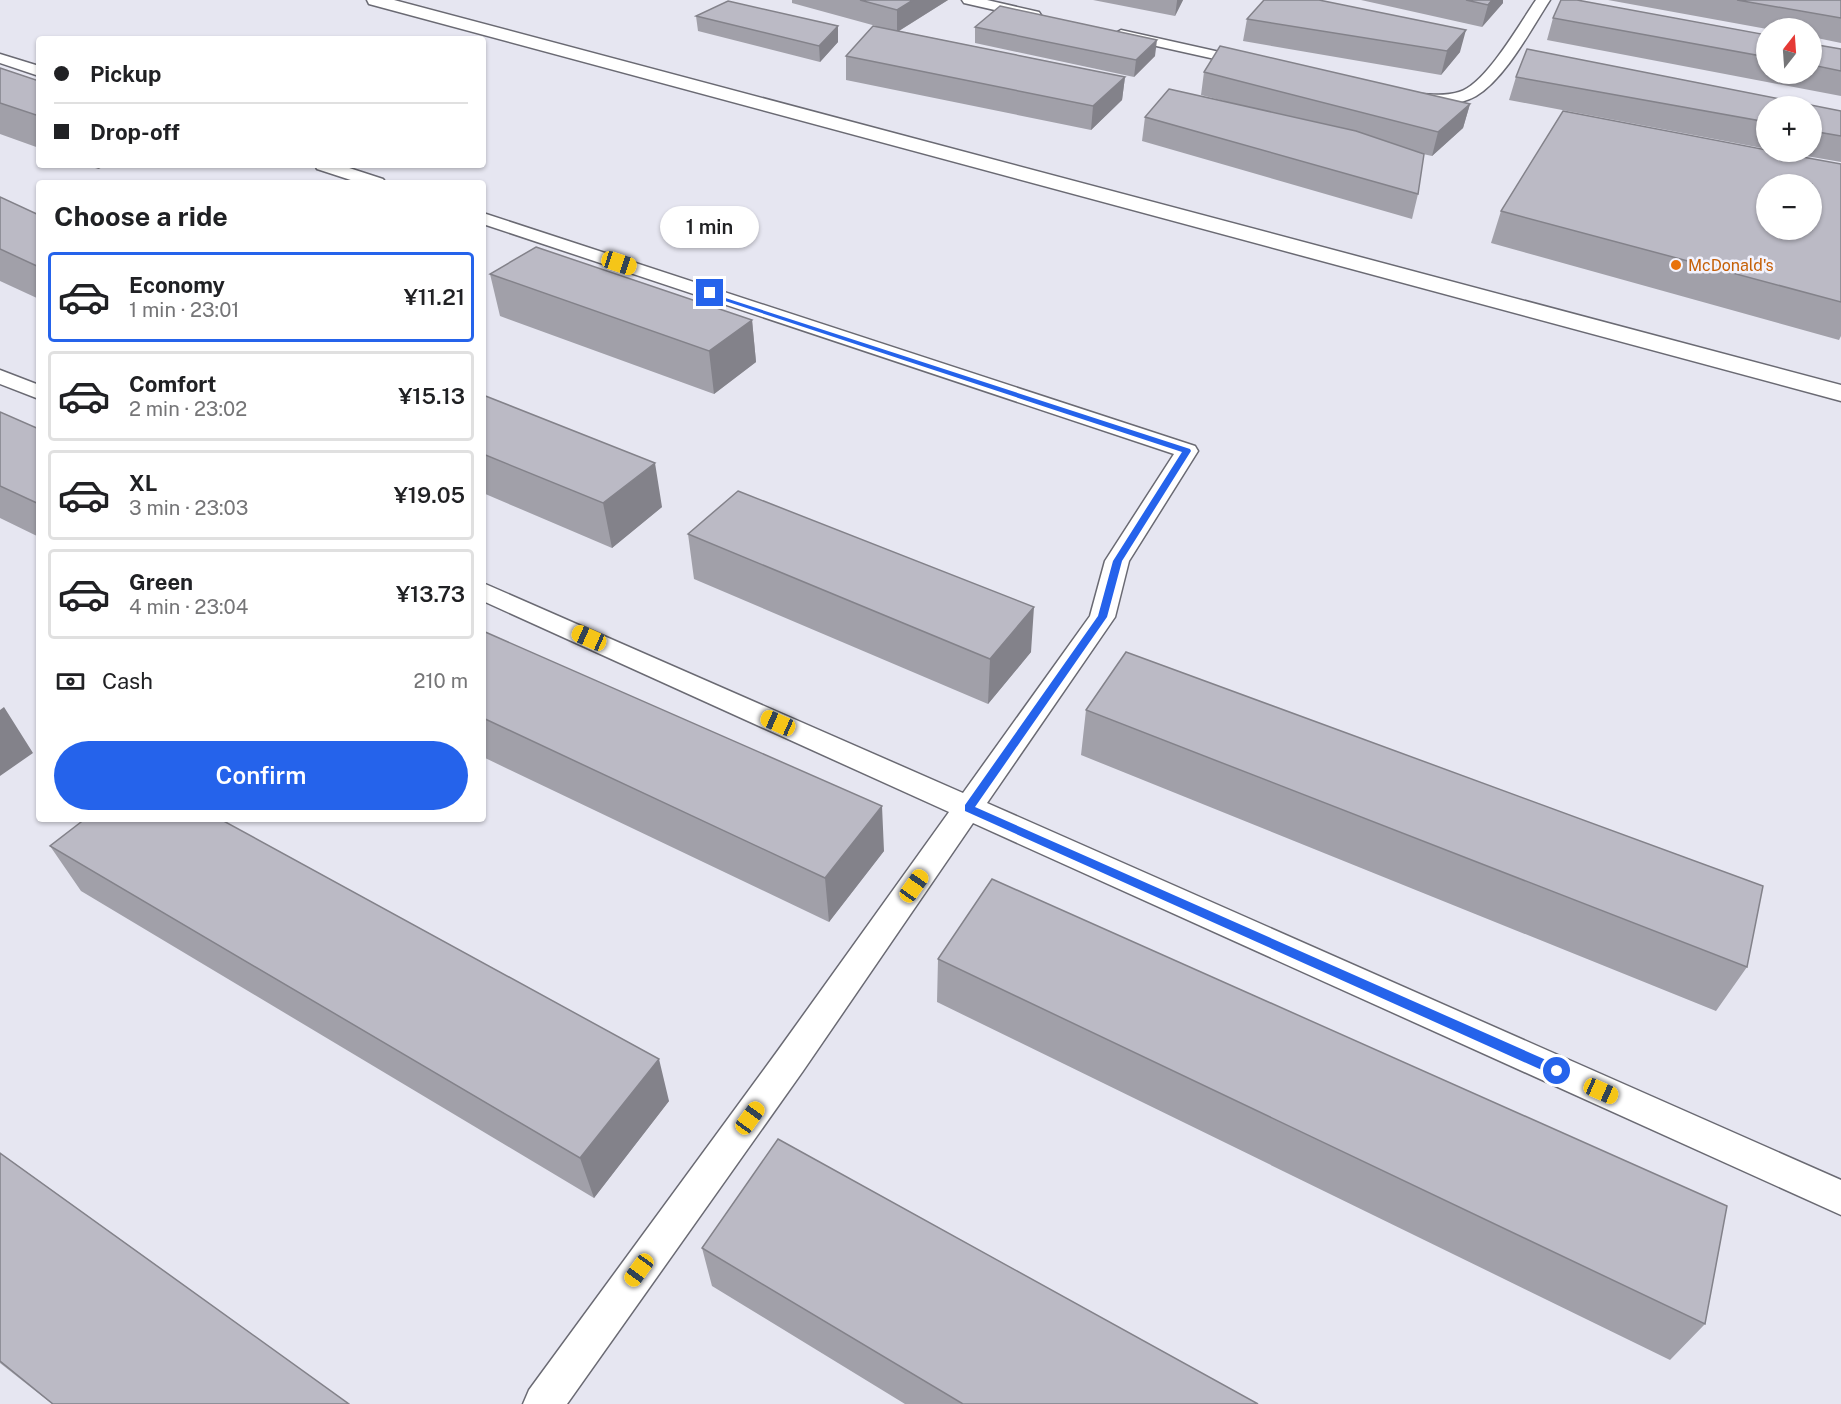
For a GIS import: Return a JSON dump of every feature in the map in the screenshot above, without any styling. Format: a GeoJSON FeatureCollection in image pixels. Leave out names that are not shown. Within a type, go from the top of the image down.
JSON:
{"type":"FeatureCollection","features":[{"type":"Feature","properties":{"kind":"street"},"geometry":{"type":"LineString","coordinates":[[375,0],[1841,393]]}},
{"type":"Feature","properties":{"kind":"lane"},"geometry":{"type":"LineString","coordinates":[[969,0],[1050,18]]}},
{"type":"Feature","properties":{"kind":"lane"},"geometry":{"type":"LineString","coordinates":[[1395,96],[1438,99],[1469,94],[1485,82],[1545,1]]}},
{"type":"Feature","properties":{"kind":"lane"},"geometry":{"type":"LineString","coordinates":[[1107,31],[1268,67]]}},
{"type":"Feature","properties":{"kind":"lane"},"geometry":{"type":"LineString","coordinates":[[0,58],[36,70]]}},
{"type":"Feature","properties":{"kind":"lane"},"geometry":{"type":"LineString","coordinates":[[332,168],[368,180]]}},
{"type":"Feature","properties":{"kind":"lane"},"geometry":{"type":"LineString","coordinates":[[486,219],[1187,451],[1117,561],[1102,617],[791,1060],[543,1404]]}},
{"type":"Feature","properties":{"kind":"lane"},"geometry":{"type":"LineString","coordinates":[[4,381],[36,392]]}},
{"type":"Feature","properties":{"kind":"lane"},"geometry":{"type":"LineString","coordinates":[[486,592],[1841,1198]]}},
{"type":"Feature","properties":{"kind":"building"},"geometry":{"type":"Polygon","coordinates":[[[860,0],[913,0],[897,10],[860,0]]]}},
{"type":"Feature","properties":{"kind":"building"},"geometry":{"type":"Polygon","coordinates":[[[1264,0],[1319,0],[1466,30],[1447,51],[1247,19],[1264,0]]]}},
{"type":"Feature","properties":{"kind":"building"},"geometry":{"type":"Polygon","coordinates":[[[1466,0],[1492,0],[1488,5],[1466,0]]]}},
{"type":"Feature","properties":{"kind":"building"},"geometry":{"type":"Polygon","coordinates":[[[1561,0],[1577,0],[1756,33],[1756,55],[1553,18],[1561,0]]]}},
{"type":"Feature","properties":{"kind":"building"},"geometry":{"type":"Polygon","coordinates":[[[1737,0],[1841,0],[1841,18],[1737,0]]]}},
{"type":"Feature","properties":{"kind":"building"},"geometry":{"type":"Polygon","coordinates":[[[728,1],[838,26],[819,46],[696,16],[728,1]]]}},
{"type":"Feature","properties":{"kind":"building"},"geometry":{"type":"Polygon","coordinates":[[[1000,6],[1157,40],[1136,60],[975,27],[1000,6]]]}},
{"type":"Feature","properties":{"kind":"building"},"geometry":{"type":"Polygon","coordinates":[[[873,26],[1125,77],[1093,106],[846,56],[873,26]]]}},
{"type":"Feature","properties":{"kind":"building"},"geometry":{"type":"Polygon","coordinates":[[[1220,46],[1470,104],[1438,132],[1204,72],[1220,46]]]}},
{"type":"Feature","properties":{"kind":"building"},"geometry":{"type":"Polygon","coordinates":[[[1822,46],[1841,49],[1841,71],[1822,67],[1822,46]]]}},
{"type":"Feature","properties":{"kind":"building"},"geometry":{"type":"Polygon","coordinates":[[[1527,49],[1765,96],[1756,96],[1756,120],[1516,77],[1527,49]]]}},
{"type":"Feature","properties":{"kind":"building"},"geometry":{"type":"Polygon","coordinates":[[[0,68],[36,80],[36,115],[0,103],[0,68]]]}},
{"type":"Feature","properties":{"kind":"building"},"geometry":{"type":"Polygon","coordinates":[[[1169,89],[1356,131],[1424,154],[1418,194],[1145,117],[1169,89]]]}},
{"type":"Feature","properties":{"kind":"building"},"geometry":{"type":"Polygon","coordinates":[[[1822,107],[1841,111],[1841,136],[1822,133],[1822,107]]]}},
{"type":"Feature","properties":{"kind":"building"},"geometry":{"type":"Polygon","coordinates":[[[1563,111],[1756,148],[1756,162],[1822,161],[1841,164],[1841,302],[1501,211],[1563,111]]]}},
{"type":"Feature","properties":{"kind":"building"},"geometry":{"type":"Polygon","coordinates":[[[0,197],[36,214],[36,266],[0,249],[0,197]]]}},
{"type":"Feature","properties":{"kind":"building"},"geometry":{"type":"Polygon","coordinates":[[[536,247],[752,320],[709,351],[490,274],[536,247]]]}},
{"type":"Feature","properties":{"kind":"building"},"geometry":{"type":"Polygon","coordinates":[[[486,396],[655,463],[603,503],[486,455],[486,396]]]}},
{"type":"Feature","properties":{"kind":"building"},"geometry":{"type":"Polygon","coordinates":[[[0,412],[36,428],[36,503],[0,486],[0,412]]]}},
{"type":"Feature","properties":{"kind":"building"},"geometry":{"type":"Polygon","coordinates":[[[738,491],[1034,607],[990,659],[688,534],[738,491]]]}},
{"type":"Feature","properties":{"kind":"building"},"geometry":{"type":"Polygon","coordinates":[[[486,632],[882,806],[825,878],[486,719],[486,632]]]}},
{"type":"Feature","properties":{"kind":"building"},"geometry":{"type":"Polygon","coordinates":[[[1126,652],[1763,886],[1747,967],[1086,710],[1126,652]]]}},
{"type":"Feature","properties":{"kind":"building"},"geometry":{"type":"Polygon","coordinates":[[[81,822],[225,822],[659,1059],[580,1158],[50,846],[81,822]]]}},
{"type":"Feature","properties":{"kind":"building"},"geometry":{"type":"Polygon","coordinates":[[[992,879],[1727,1206],[1705,1324],[938,959],[992,879]]]}},
{"type":"Feature","properties":{"kind":"building"},"geometry":{"type":"Polygon","coordinates":[[[778,1139],[1258,1404],[963,1404],[702,1248],[778,1139]]]}},
{"type":"Feature","properties":{"kind":"building"},"geometry":{"type":"Polygon","coordinates":[[[0,1153],[349,1404],[53,1404],[0,1361],[0,1153]]]}},
{"type":"Feature","properties":{"kind":"place","name":"McDonald's"},"geometry":{"type":"Point","coordinates":[1676,265]}},
{"type":"Feature","properties":{"kind":"route"},"geometry":{"type":"LineString","coordinates":[[710,293],[1187,451],[1117,561],[1102,617],[969,808],[1557,1071]]}}]}
